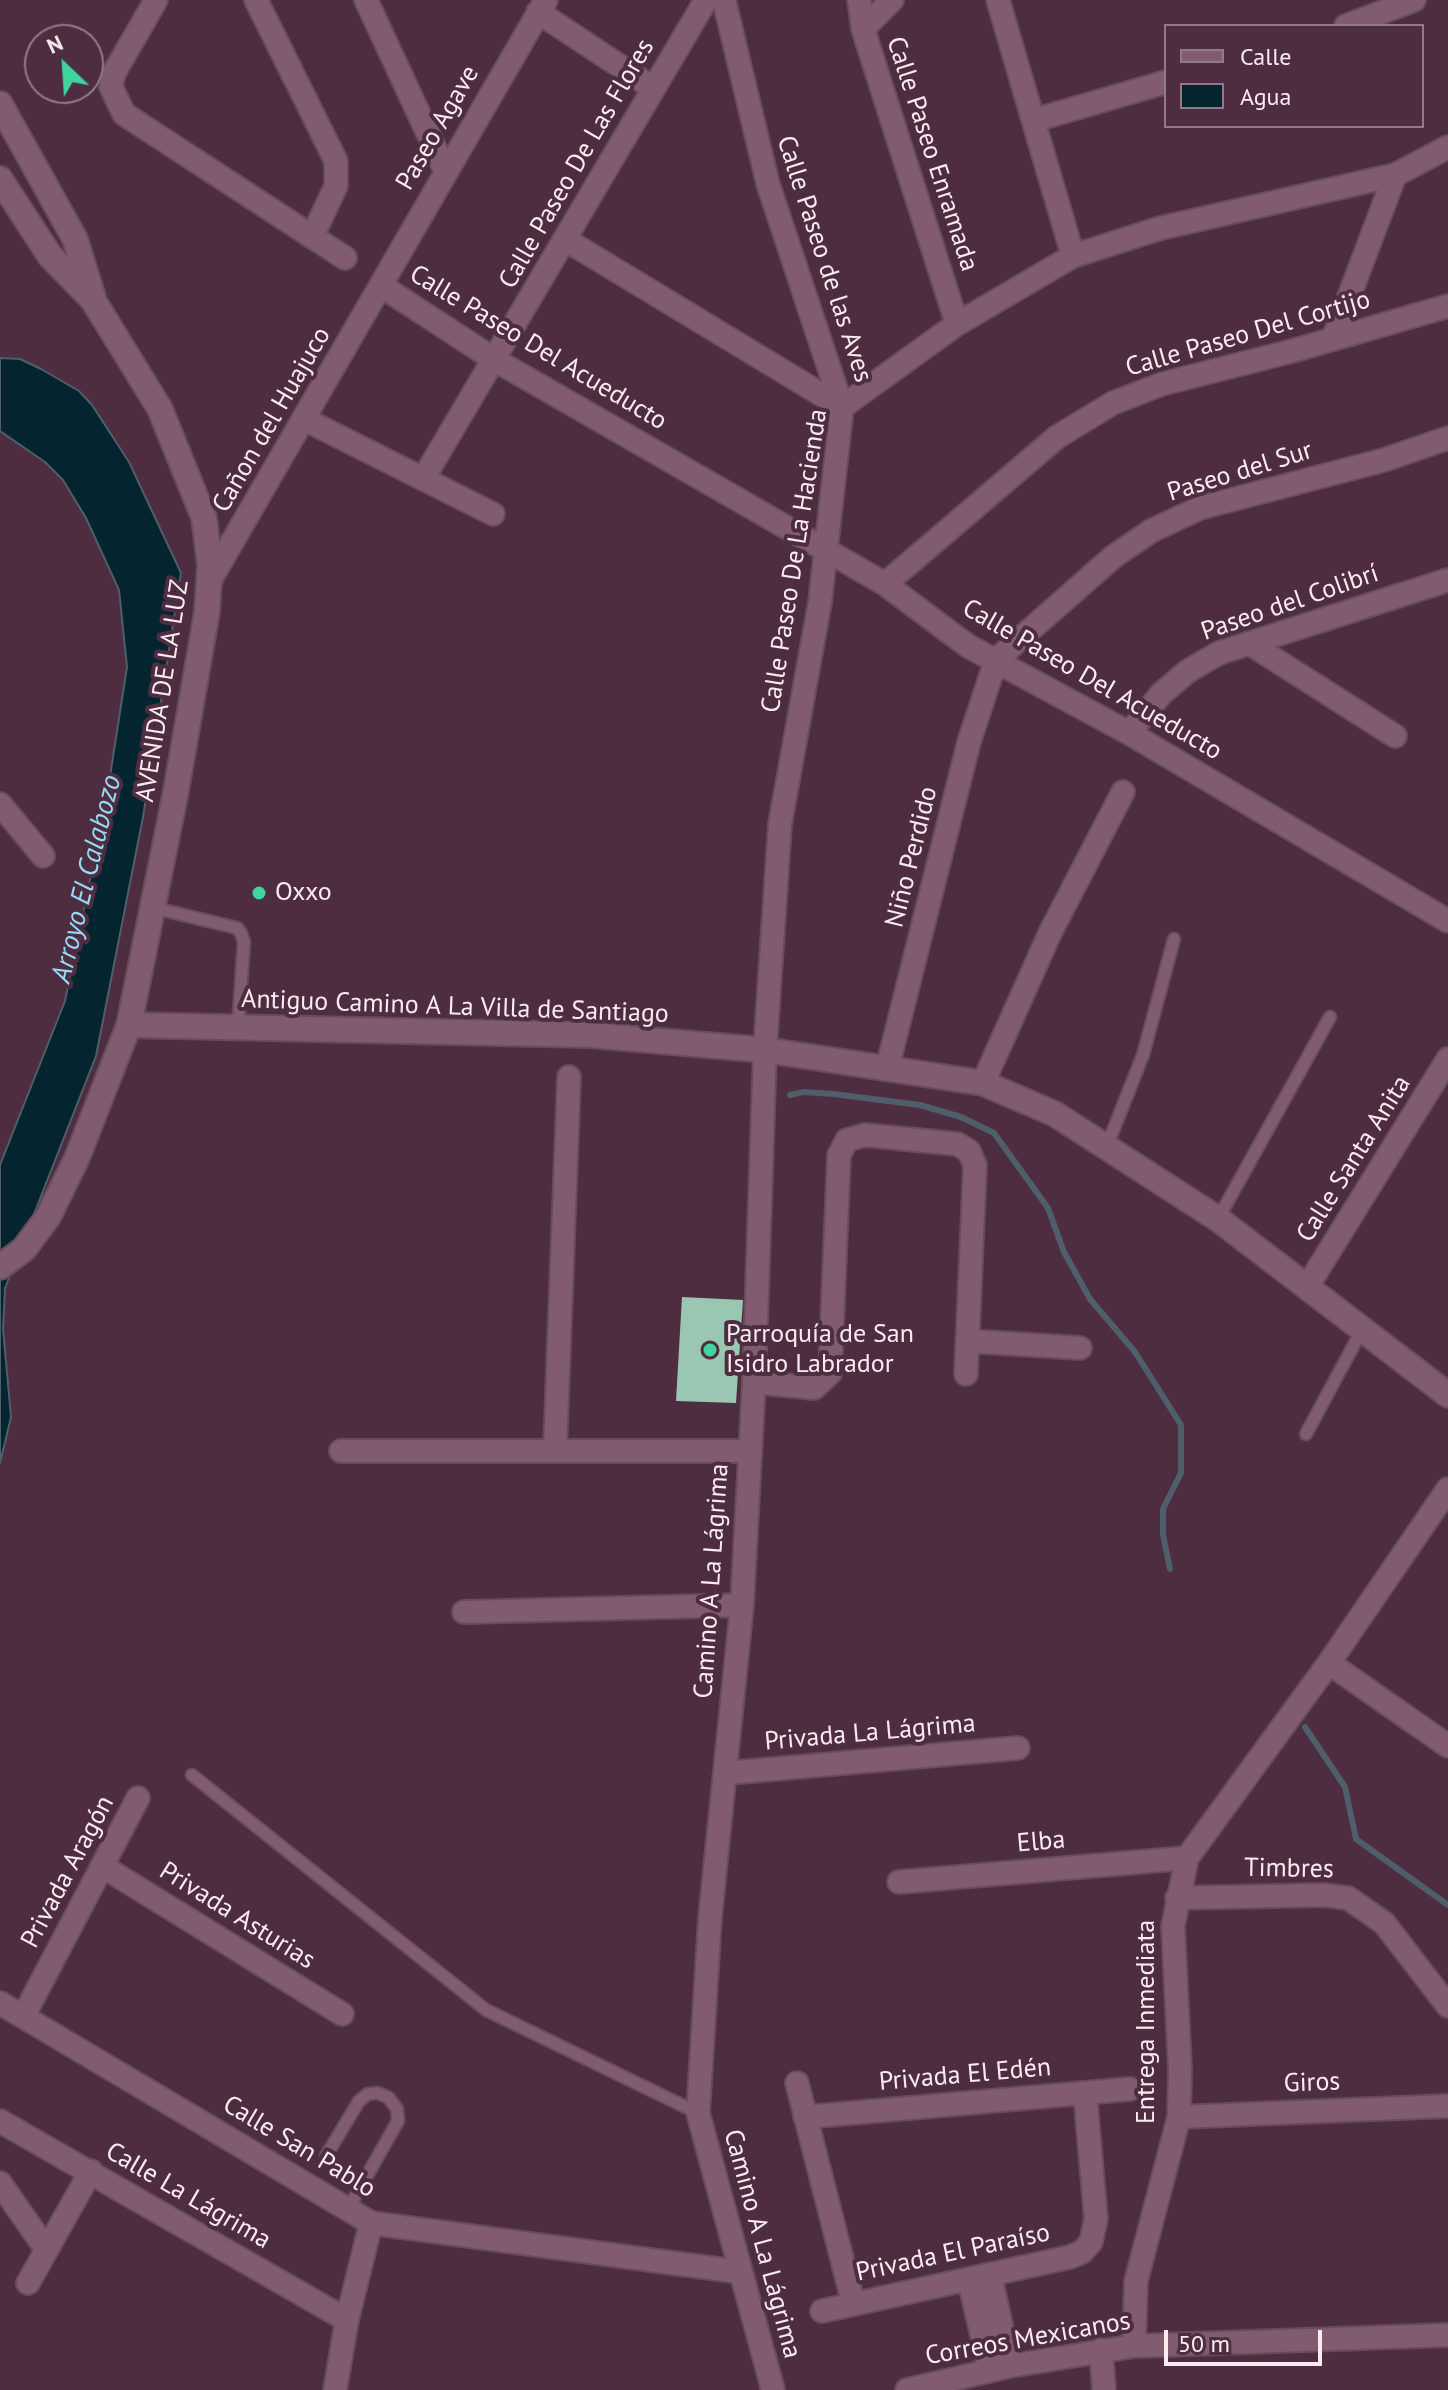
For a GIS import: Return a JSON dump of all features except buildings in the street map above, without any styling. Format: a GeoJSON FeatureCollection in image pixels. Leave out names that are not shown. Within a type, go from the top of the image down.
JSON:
{"type":"FeatureCollection","features":[{"type":"Feature","properties":{"kind":"street"},"geometry":{"type":"LineString","coordinates":[[156,0],[114,73],[111,87],[124,114],[345,258]]}},
{"type":"Feature","properties":{"kind":"street"},"geometry":{"type":"LineString","coordinates":[[256,0],[336,161],[336,186],[312,237]]}},
{"type":"Feature","properties":{"kind":"street","name":"Calle Paseo De Las Flores"},"geometry":{"type":"LineString","coordinates":[[423,479],[706,0]]}},
{"type":"Feature","properties":{"kind":"street","name":"Calle Paseo de las Aves"},"geometry":{"type":"LineString","coordinates":[[724,0],[768,184],[842,407]]}},
{"type":"Feature","properties":{"kind":"street","name":"Calle Paseo Enramada"},"geometry":{"type":"LineString","coordinates":[[859,0],[863,29],[957,324]]}},
{"type":"Feature","properties":{"kind":"street"},"geometry":{"type":"LineString","coordinates":[[863,29],[892,0]]}},
{"type":"Feature","properties":{"kind":"street"},"geometry":{"type":"LineString","coordinates":[[998,0],[1073,256]]}},
{"type":"Feature","properties":{"kind":"street"},"geometry":{"type":"LineString","coordinates":[[1351,24],[1414,0]]}},
{"type":"Feature","properties":{"kind":"street"},"geometry":{"type":"LineString","coordinates":[[369,2],[445,170]]}},
{"type":"Feature","properties":{"kind":"street"},"geometry":{"type":"LineString","coordinates":[[542,6],[653,88]]}},
{"type":"Feature","properties":{"kind":"street","name":"Paseo Agave"},"geometry":{"type":"LineString","coordinates":[[383,287],[445,170],[542,6]]}},
{"type":"Feature","properties":{"kind":"street"},"geometry":{"type":"LineString","coordinates":[[1035,120],[1164,83]]}},
{"type":"Feature","properties":{"kind":"street"},"geometry":{"type":"LineString","coordinates":[[0,104],[75,239],[93,300]]}},
{"type":"Feature","properties":{"kind":"street","name":"Calle Paseo De La Hacienda"},"geometry":{"type":"LineString","coordinates":[[765,1050],[780,824],[820,602],[842,407],[957,324],[1073,256],[1161,228],[1395,175],[1448,147]]}},
{"type":"Feature","properties":{"kind":"street"},"geometry":{"type":"LineString","coordinates":[[1333,339],[1395,175]]}},
{"type":"Feature","properties":{"kind":"street"},"geometry":{"type":"LineString","coordinates":[[0,179],[50,256],[93,300]]}},
{"type":"Feature","properties":{"kind":"street","name":"Calle Paseo de las Aves"},"geometry":{"type":"LineString","coordinates":[[566,240],[842,407]]}},
{"type":"Feature","properties":{"kind":"street","name":"Calle Paseo Del Acueducto"},"geometry":{"type":"LineString","coordinates":[[383,287],[495,360],[885,584],[968,646],[1129,733],[1446,913]]}},
{"type":"Feature","properties":{"kind":"street","name":"Cañon del Huajuco"},"geometry":{"type":"LineString","coordinates":[[209,582],[383,287]]}},
{"type":"Feature","properties":{"kind":"street","name":"AVENIDA DE LA LUZ"},"geometry":{"type":"LineString","coordinates":[[0,1267],[24,1249],[48,1217],[115,1065],[129,1025],[155,908],[207,612],[209,582],[204,518],[189,475],[160,409],[93,300]]}},
{"type":"Feature","properties":{"kind":"street","name":"Calle Paseo Del Cortijo"},"geometry":{"type":"LineString","coordinates":[[885,584],[1057,437],[1113,403],[1162,384],[1448,306]]}},
{"type":"Feature","properties":{"kind":"street"},"geometry":{"type":"LineString","coordinates":[[304,419],[493,514]]}},
{"type":"Feature","properties":{"kind":"street","name":"Paseo del Sur"},"geometry":{"type":"LineString","coordinates":[[996,660],[1113,557],[1151,531],[1200,508],[1384,460],[1448,438]]}},
{"type":"Feature","properties":{"kind":"street","name":"Paseo del Colibrí"},"geometry":{"type":"LineString","coordinates":[[1129,733],[1161,694],[1188,671],[1219,653],[1448,580]]}},
{"type":"Feature","properties":{"kind":"street"},"geometry":{"type":"LineString","coordinates":[[1249,643],[1395,736]]}},
{"type":"Feature","properties":{"kind":"street","name":"Niño Perdido"},"geometry":{"type":"LineString","coordinates":[[887,1069],[969,742],[996,660]]}},
{"type":"Feature","properties":{"kind":"street"},"geometry":{"type":"LineString","coordinates":[[983,1083],[1050,933],[1123,792]]}},
{"type":"Feature","properties":{"kind":"street"},"geometry":{"type":"LineString","coordinates":[[0,804],[43,856]]}},
{"type":"Feature","properties":{"kind":"street","name":"Antiguo Camino A La Villa de Santiago"},"geometry":{"type":"LineString","coordinates":[[129,1025],[590,1035],[765,1050],[983,1083],[1055,1114],[1218,1219],[1448,1395]]}},
{"type":"Feature","properties":{"kind":"street","name":"Camino A La Lágrima"},"geometry":{"type":"LineString","coordinates":[[765,1050],[754,1382],[742,1605],[710,1918],[698,2113],[773,2390]]}},
{"type":"Feature","properties":{"kind":"street","name":"Calle Santa Anita"},"geometry":{"type":"LineString","coordinates":[[1307,1287],[1448,1059]]}},
{"type":"Feature","properties":{"kind":"street"},"geometry":{"type":"LineString","coordinates":[[555,1450],[569,1077]]}},
{"type":"Feature","properties":{"kind":"street"},"geometry":{"type":"LineString","coordinates":[[754,1382],[814,1388],[830,1373],[839,1155],[847,1140],[865,1135],[957,1144],[969,1151],[975,1165],[966,1374]]}},
{"type":"Feature","properties":{"kind":"street"},"geometry":{"type":"LineString","coordinates":[[968,1341],[1080,1348]]}},
{"type":"Feature","properties":{"kind":"street"},"geometry":{"type":"LineString","coordinates":[[341,1451],[748,1451]]}},
{"type":"Feature","properties":{"kind":"street","name":"Entrega Inmediata"},"geometry":{"type":"LineString","coordinates":[[1134,2346],[1136,2281],[1179,2117],[1180,2069],[1173,1926],[1187,1858],[1329,1663],[1448,1489]]}},
{"type":"Feature","properties":{"kind":"street"},"geometry":{"type":"LineString","coordinates":[[464,1612],[742,1605]]}},
{"type":"Feature","properties":{"kind":"street"},"geometry":{"type":"LineString","coordinates":[[1329,1663],[1448,1746]]}},
{"type":"Feature","properties":{"kind":"street","name":"Privada La Lágrima"},"geometry":{"type":"LineString","coordinates":[[727,1773],[1018,1748]]}},
{"type":"Feature","properties":{"kind":"street","name":"Privada Aragón"},"geometry":{"type":"LineString","coordinates":[[24,2015],[138,1798]]}},
{"type":"Feature","properties":{"kind":"street","name":"Elba"},"geometry":{"type":"LineString","coordinates":[[899,1882],[1187,1858]]}},
{"type":"Feature","properties":{"kind":"street","name":"Privada Asturias"},"geometry":{"type":"LineString","coordinates":[[102,1866],[342,2014]]}},
{"type":"Feature","properties":{"kind":"street","name":"Timbres"},"geometry":{"type":"LineString","coordinates":[[1177,1898],[1324,1895],[1348,1898],[1384,1923],[1448,2006]]}},
{"type":"Feature","properties":{"kind":"street","name":"Calle San Pablo"},"geometry":{"type":"LineString","coordinates":[[0,2003],[371,2223],[741,2272]]}},
{"type":"Feature","properties":{"kind":"street"},"geometry":{"type":"LineString","coordinates":[[797,2083],[853,2302]]}},
{"type":"Feature","properties":{"kind":"street","name":"Privada El Edén"},"geometry":{"type":"LineString","coordinates":[[805,2117],[1130,2089]]}},
{"type":"Feature","properties":{"kind":"street","name":"Privada El Paraíso"},"geometry":{"type":"LineString","coordinates":[[822,2311],[1070,2257],[1091,2242],[1096,2219],[1085,2093]]}},
{"type":"Feature","properties":{"kind":"street","name":"Giros"},"geometry":{"type":"LineString","coordinates":[[1179,2117],[1448,2106]]}},
{"type":"Feature","properties":{"kind":"street","name":"Calle La Lágrima"},"geometry":{"type":"LineString","coordinates":[[0,2121],[347,2320]]}},
{"type":"Feature","properties":{"kind":"street"},"geometry":{"type":"LineString","coordinates":[[28,2283],[91,2171]]}},
{"type":"Feature","properties":{"kind":"street"},"geometry":{"type":"LineString","coordinates":[[0,2183],[46,2249]]}},
{"type":"Feature","properties":{"kind":"street"},"geometry":{"type":"LineString","coordinates":[[335,2390],[347,2320],[371,2223]]}},
{"type":"Feature","properties":{"kind":"street"},"geometry":{"type":"LineString","coordinates":[[980,2277],[1000,2368]]}},
{"type":"Feature","properties":{"kind":"street","name":"Correos Mexicanos"},"geometry":{"type":"LineString","coordinates":[[907,2390],[1000,2368],[1134,2346],[1448,2335]]}},
{"type":"Feature","properties":{"kind":"street"},"geometry":{"type":"LineString","coordinates":[[1101,2350],[1104,2390]]}},
{"type":"Feature","properties":{"kind":"lane"},"geometry":{"type":"LineString","coordinates":[[155,908],[237,928],[241,933],[244,942],[238,1028]]}},
{"type":"Feature","properties":{"kind":"lane"},"geometry":{"type":"LineString","coordinates":[[1107,1146],[1143,1055],[1174,939]]}},
{"type":"Feature","properties":{"kind":"lane"},"geometry":{"type":"LineString","coordinates":[[1218,1219],[1330,1017]]}},
{"type":"Feature","properties":{"kind":"lane"},"geometry":{"type":"LineString","coordinates":[[1306,1434],[1363,1328]]}},
{"type":"Feature","properties":{"kind":"lane","name":"Camino A La Lágrima"},"geometry":{"type":"LineString","coordinates":[[192,1775],[486,2010],[698,2113]]}},
{"type":"Feature","properties":{"kind":"lane"},"geometry":{"type":"LineString","coordinates":[[326,2156],[359,2101],[378,2093],[389,2098],[397,2109],[398,2121],[348,2209]]}},
{"type":"Feature","properties":{"kind":"water"},"geometry":{"type":"Polygon","coordinates":[[[0,358],[20,359],[41,369],[79,391],[92,405],[129,462],[181,573],[143,817],[96,1056],[5,1288],[3,1329],[11,1417],[0,1463],[0,1165],[65,1001],[106,802],[127,667],[119,590],[86,518],[63,480],[45,462],[0,431],[0,358]]]}},
{"type":"Feature","properties":{"kind":"waterway"},"geometry":{"type":"LineString","coordinates":[[790,1095],[803,1092],[833,1094],[920,1105],[961,1117],[994,1133],[1048,1208],[1064,1252],[1090,1299],[1135,1352],[1181,1425],[1181,1473],[1163,1509],[1163,1534],[1170,1569]]}},
{"type":"Feature","properties":{"kind":"waterway"},"geometry":{"type":"LineString","coordinates":[[1305,1727],[1345,1787],[1356,1839],[1448,1905]]}},
{"type":"Feature","properties":{"kind":"place","name":"Oxxo"},"geometry":{"type":"Point","coordinates":[259,893]}},
{"type":"Feature","properties":{"kind":"place","name":"Parroquía de San Isidro Labrador"},"geometry":{"type":"Point","coordinates":[710,1350]}},
{"type":"Feature","properties":{"kind":"water label","name":"Arroyo El Calabozo"},"geometry":{"type":"Point","coordinates":[87,879]}}]}
